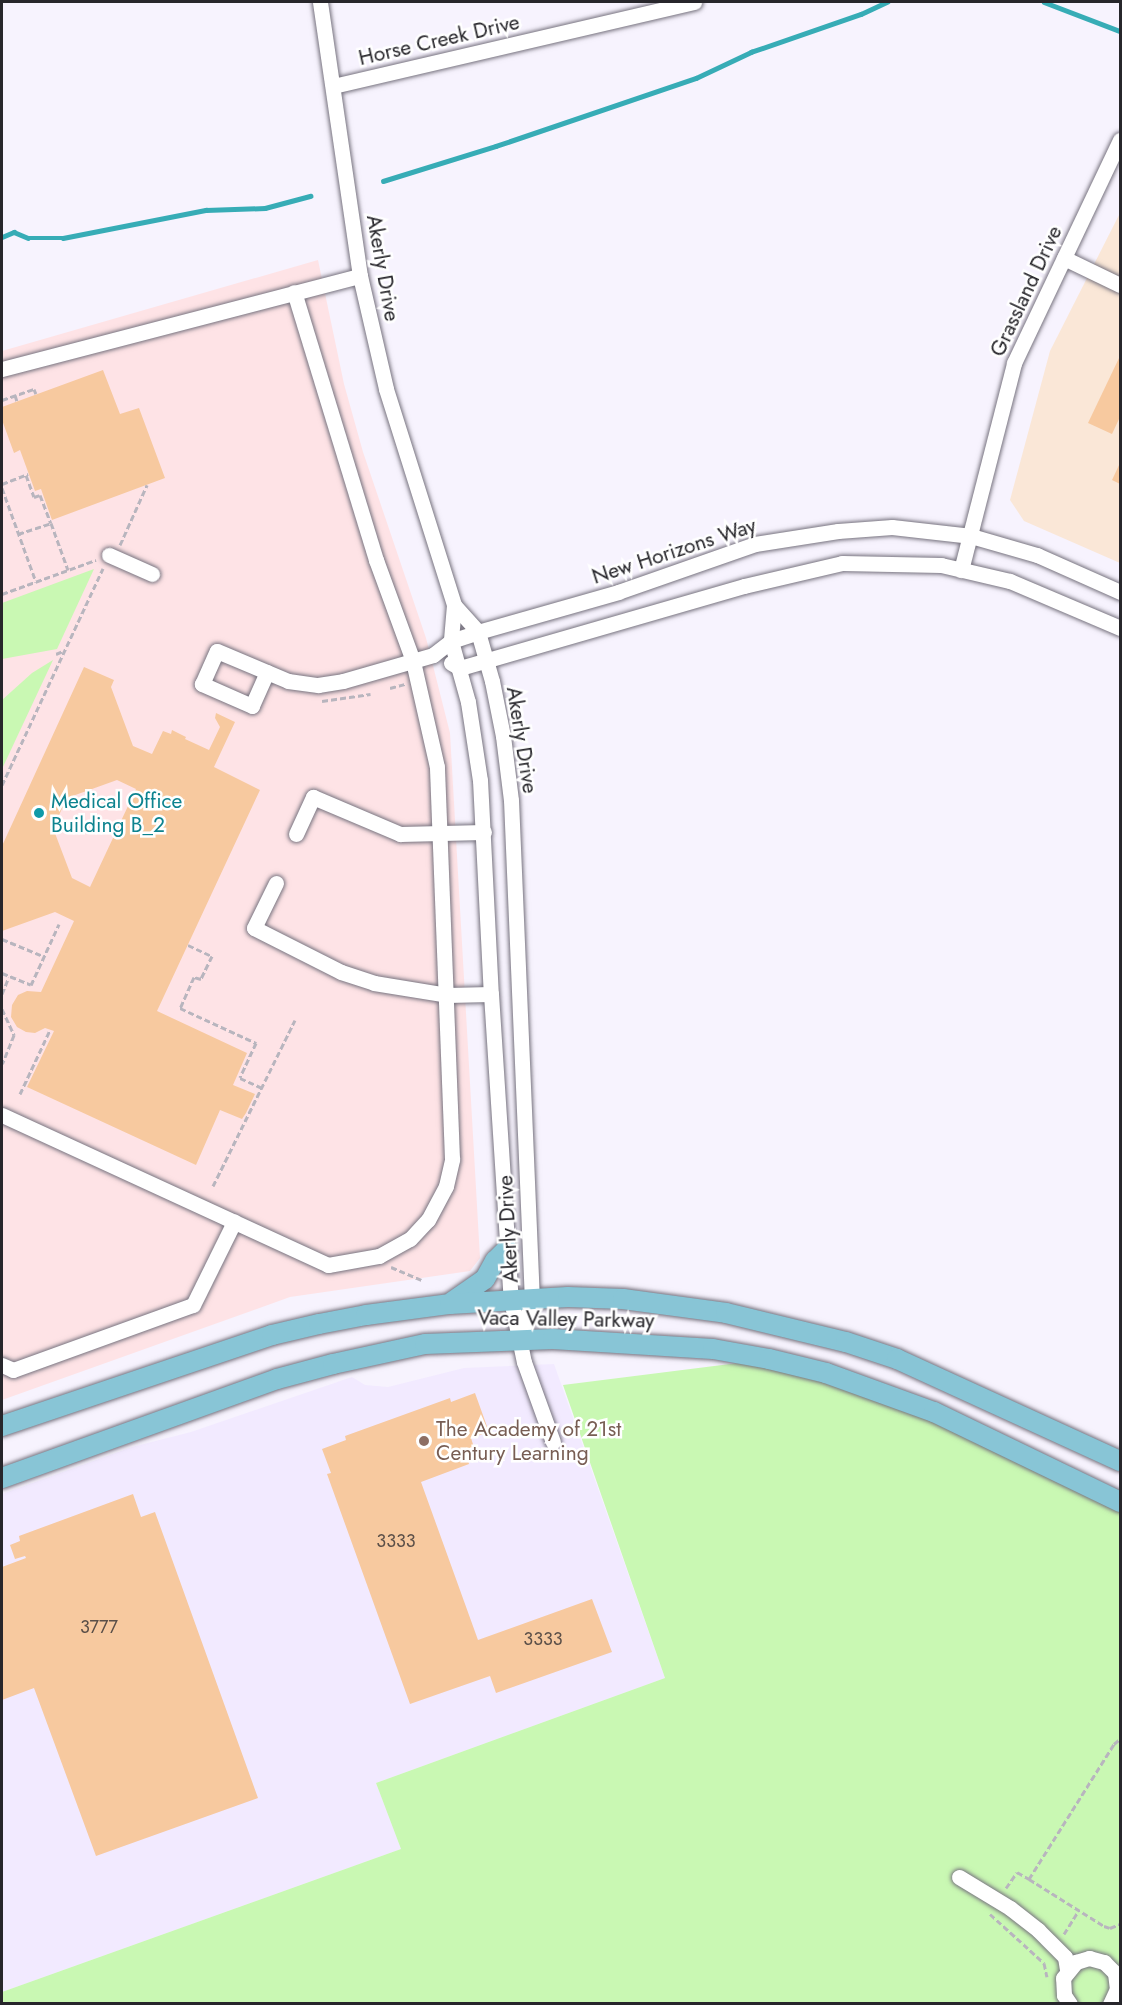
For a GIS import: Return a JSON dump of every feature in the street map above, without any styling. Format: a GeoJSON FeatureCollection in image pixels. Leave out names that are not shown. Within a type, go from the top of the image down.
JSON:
{"type":"FeatureCollection","features":[{"type":"Feature","properties":{"kind":"main road"},"geometry":{"type":"LineString","coordinates":[[450,1304],[462,1293],[485,1279],[495,1261],[507,1249]]}},
{"type":"Feature","properties":{"kind":"main road","name":"Vaca Valley Parkway"},"geometry":{"type":"LineString","coordinates":[[2,1426],[272,1335],[366,1315],[450,1304],[532,1298],[623,1299],[715,1311],[846,1342],[897,1359],[1120,1461]]}},
{"type":"Feature","properties":{"kind":"main road","name":"Vaca Valley Parkway"},"geometry":{"type":"LineString","coordinates":[[2,1478],[277,1379],[333,1364],[425,1344],[520,1339],[621,1341],[713,1349],[769,1359],[826,1373],[934,1412],[1120,1502]]}},
{"type":"Feature","properties":{"kind":"street","name":"Akerly Drive"},"geometry":{"type":"LineString","coordinates":[[320,2],[360,276],[386,388],[454,605],[451,641],[460,668],[476,746],[484,832],[490,994],[507,1249],[511,1300],[520,1339]]}},
{"type":"Feature","properties":{"kind":"street","name":"Horse Creek Drive"},"geometry":{"type":"LineString","coordinates":[[333,86],[694,2]]}},
{"type":"Feature","properties":{"kind":"street","name":"Grassland Drive"},"geometry":{"type":"LineString","coordinates":[[962,570],[1014,363],[1120,140]]}},
{"type":"Feature","properties":{"kind":"street"},"geometry":{"type":"LineString","coordinates":[[1064,258],[1120,285]]}},
{"type":"Feature","properties":{"kind":"street"},"geometry":{"type":"LineString","coordinates":[[2,369],[360,276]]}},
{"type":"Feature","properties":{"kind":"street"},"geometry":{"type":"LineString","coordinates":[[2,1115],[328,1265],[379,1256],[410,1239],[428,1220],[446,1186],[452,1159],[437,767],[413,661],[376,560],[294,292]]}},
{"type":"Feature","properties":{"kind":"street","name":"New Horizons Way"},"geometry":{"type":"LineString","coordinates":[[451,641],[618,592],[755,544],[838,531],[892,527],[971,536],[1037,555],[1120,592]]}},
{"type":"Feature","properties":{"kind":"street"},"geometry":{"type":"LineString","coordinates":[[112,557],[152,574]]}},
{"type":"Feature","properties":{"kind":"street"},"geometry":{"type":"LineString","coordinates":[[435,654],[460,668],[744,586],[842,563],[941,565],[1010,581],[1120,628]]}},
{"type":"Feature","properties":{"kind":"street","name":"Akerly Drive"},"geometry":{"type":"LineString","coordinates":[[454,605],[478,632],[503,736],[511,800],[532,1298],[520,1339]]}},
{"type":"Feature","properties":{"kind":"street"},"geometry":{"type":"LineString","coordinates":[[267,672],[288,681],[318,685],[343,681],[435,654],[451,641]]}},
{"type":"Feature","properties":{"kind":"street"},"geometry":{"type":"LineString","coordinates":[[296,834],[313,796],[400,834],[441,835],[484,832]]}},
{"type":"Feature","properties":{"kind":"street"},"geometry":{"type":"LineString","coordinates":[[276,883],[254,928],[341,972],[406,990],[447,995],[490,994]]}},
{"type":"Feature","properties":{"kind":"street"},"geometry":{"type":"LineString","coordinates":[[2,1365],[14,1370],[193,1305],[234,1222]]}},
{"type":"Feature","properties":{"kind":"street"},"geometry":{"type":"LineString","coordinates":[[520,1339],[524,1362],[553,1442]]}},
{"type":"Feature","properties":{"kind":"street"},"geometry":{"type":"LineString","coordinates":[[959,1877],[1038,1930],[1066,1963]]}},
{"type":"Feature","properties":{"kind":"street"},"geometry":{"type":"LineString","coordinates":[[1066,1963],[1081,1959],[1097,1959],[1115,1968],[1117,1981],[1113,2000]]}},
{"type":"Feature","properties":{"kind":"street"},"geometry":{"type":"LineString","coordinates":[[1066,1963],[1062,1986],[1070,2004]]}},
{"type":"Feature","properties":{"kind":"path"},"geometry":{"type":"LineString","coordinates":[[2,400],[33,388],[36,394]]}},
{"type":"Feature","properties":{"kind":"path"},"geometry":{"type":"LineString","coordinates":[[15,395],[17,401]]}},
{"type":"Feature","properties":{"kind":"path"},"geometry":{"type":"LineString","coordinates":[[36,582],[2,486],[27,474],[34,497],[40,495],[68,570]]}},
{"type":"Feature","properties":{"kind":"path"},"geometry":{"type":"LineString","coordinates":[[2,785],[64,650],[147,485]]}},
{"type":"Feature","properties":{"kind":"path"},"geometry":{"type":"LineString","coordinates":[[18,534],[51,523]]}},
{"type":"Feature","properties":{"kind":"path"},"geometry":{"type":"LineString","coordinates":[[2,594],[112,557]]}},
{"type":"Feature","properties":{"kind":"path"},"geometry":{"type":"LineString","coordinates":[[56,654],[64,650]]}},
{"type":"Feature","properties":{"kind":"path"},"geometry":{"type":"LineString","coordinates":[[390,688],[410,683]]}},
{"type":"Feature","properties":{"kind":"path"},"geometry":{"type":"LineString","coordinates":[[2,974],[32,985],[59,924]]}},
{"type":"Feature","properties":{"kind":"path"},"geometry":{"type":"LineString","coordinates":[[2,939],[43,956]]}},
{"type":"Feature","properties":{"kind":"path"},"geometry":{"type":"LineString","coordinates":[[188,945],[212,956],[201,979],[194,977],[180,1008],[256,1043],[240,1078],[262,1088]]}},
{"type":"Feature","properties":{"kind":"path"},"geometry":{"type":"LineString","coordinates":[[2,994],[9,976]]}},
{"type":"Feature","properties":{"kind":"path"},"geometry":{"type":"LineString","coordinates":[[2,1009],[14,1035],[2,1064]]}},
{"type":"Feature","properties":{"kind":"path"},"geometry":{"type":"LineString","coordinates":[[213,1186],[295,1020]]}},
{"type":"Feature","properties":{"kind":"path"},"geometry":{"type":"LineString","coordinates":[[20,1094],[50,1030]]}},
{"type":"Feature","properties":{"kind":"path"},"geometry":{"type":"LineString","coordinates":[[384,1264],[421,1280]]}},
{"type":"Feature","properties":{"kind":"path"},"geometry":{"type":"LineString","coordinates":[[1029,1880],[1114,1744],[1120,1739]]}},
{"type":"Feature","properties":{"kind":"path"},"geometry":{"type":"LineString","coordinates":[[1047,1979],[1044,1963],[989,1916],[1017,1872],[1104,1926],[1110,1928],[1120,1924]]}},
{"type":"Feature","properties":{"kind":"shaded area"},"geometry":{"type":"Polygon","coordinates":[[[1120,213],[1120,563],[1024,521],[1010,500],[1050,351],[1120,213]]]}},
{"type":"Feature","properties":{"kind":"shaded area"},"geometry":{"type":"Polygon","coordinates":[[[318,260],[344,384],[363,452],[426,638],[450,733],[480,1258],[470,1271],[290,1297],[2,1400],[2,351],[318,260]]]}},
{"type":"Feature","properties":{"kind":"shaded area"},"geometry":{"type":"Polygon","coordinates":[[[554,1364],[665,1678],[376,1783],[401,1849],[2,1992],[2,1494],[132,1447],[191,1432],[352,1377],[365,1385],[388,1387],[464,1368],[554,1364]]]}},
{"type":"Feature","properties":{"kind":"green space"},"geometry":{"type":"Polygon","coordinates":[[[94,569],[57,649],[2,659],[2,603],[94,569]]]}},
{"type":"Feature","properties":{"kind":"green space"},"geometry":{"type":"Polygon","coordinates":[[[53,660],[2,769],[2,700],[32,673],[53,660]]]}},
{"type":"Feature","properties":{"kind":"green space"},"geometry":{"type":"Polygon","coordinates":[[[769,1359],[934,1412],[1120,1502],[1120,2003],[2,2004],[2,1992],[401,1849],[376,1783],[665,1678],[563,1385],[769,1359]]]}},
{"type":"Feature","properties":{"kind":"building"},"geometry":{"type":"Polygon","coordinates":[[[1120,356],[1120,417],[1112,434],[1088,423],[1120,356]]]}},
{"type":"Feature","properties":{"kind":"building"},"geometry":{"type":"Polygon","coordinates":[[[103,370],[120,414],[139,408],[165,478],[52,520],[41,489],[35,491],[20,450],[14,453],[2,420],[2,407],[103,370]]]}},
{"type":"Feature","properties":{"kind":"building"},"geometry":{"type":"Polygon","coordinates":[[[1120,463],[1120,484],[1112,480],[1120,463]]]}},
{"type":"Feature","properties":{"kind":"building"},"geometry":{"type":"Polygon","coordinates":[[[84,667],[114,680],[111,687],[133,746],[152,754],[163,731],[171,734],[172,730],[209,750],[220,727],[215,718],[216,713],[235,722],[214,767],[260,790],[157,1011],[247,1053],[233,1085],[255,1094],[242,1119],[220,1110],[196,1165],[27,1087],[54,1031],[45,1028],[35,1033],[26,1032],[17,1027],[11,1017],[12,1005],[18,995],[27,991],[41,992],[74,921],[55,912],[2,931],[2,846],[84,667]],[[117,780],[67,798],[53,828],[72,878],[90,887],[136,789],[117,780]]]}},
{"type":"Feature","properties":{"kind":"building"},"geometry":{"type":"Polygon","coordinates":[[[475,1393],[489,1432],[471,1438],[477,1457],[468,1460],[469,1464],[421,1482],[478,1640],[592,1599],[612,1652],[496,1693],[490,1676],[410,1704],[327,1474],[331,1473],[322,1449],[346,1440],[345,1436],[450,1398],[451,1402],[475,1393]]]}},
{"type":"Feature","properties":{"kind":"building"},"geometry":{"type":"Polygon","coordinates":[[[133,1494],[141,1517],[155,1512],[258,1798],[96,1856],[34,1688],[2,1700],[2,1567],[26,1558],[25,1556],[15,1559],[10,1545],[20,1541],[19,1536],[133,1494]]]}},
{"type":"Feature","properties":{"kind":"waterway"},"geometry":{"type":"LineString","coordinates":[[383,181],[496,146],[696,78],[751,52],[861,14],[887,2]]}},
{"type":"Feature","properties":{"kind":"waterway"},"geometry":{"type":"LineString","coordinates":[[1044,2],[1120,31]]}},
{"type":"Feature","properties":{"kind":"waterway"},"geometry":{"type":"LineString","coordinates":[[2,237],[14,232],[28,238],[63,238],[206,210],[265,208],[310,196]]}},
{"type":"Feature","properties":{"kind":"place","name":"Medical Office Building B_2"},"geometry":{"type":"Point","coordinates":[39,813]}},
{"type":"Feature","properties":{"kind":"place","name":"The Academy of 21st Century Learning"},"geometry":{"type":"Point","coordinates":[424,1441]}}]}
